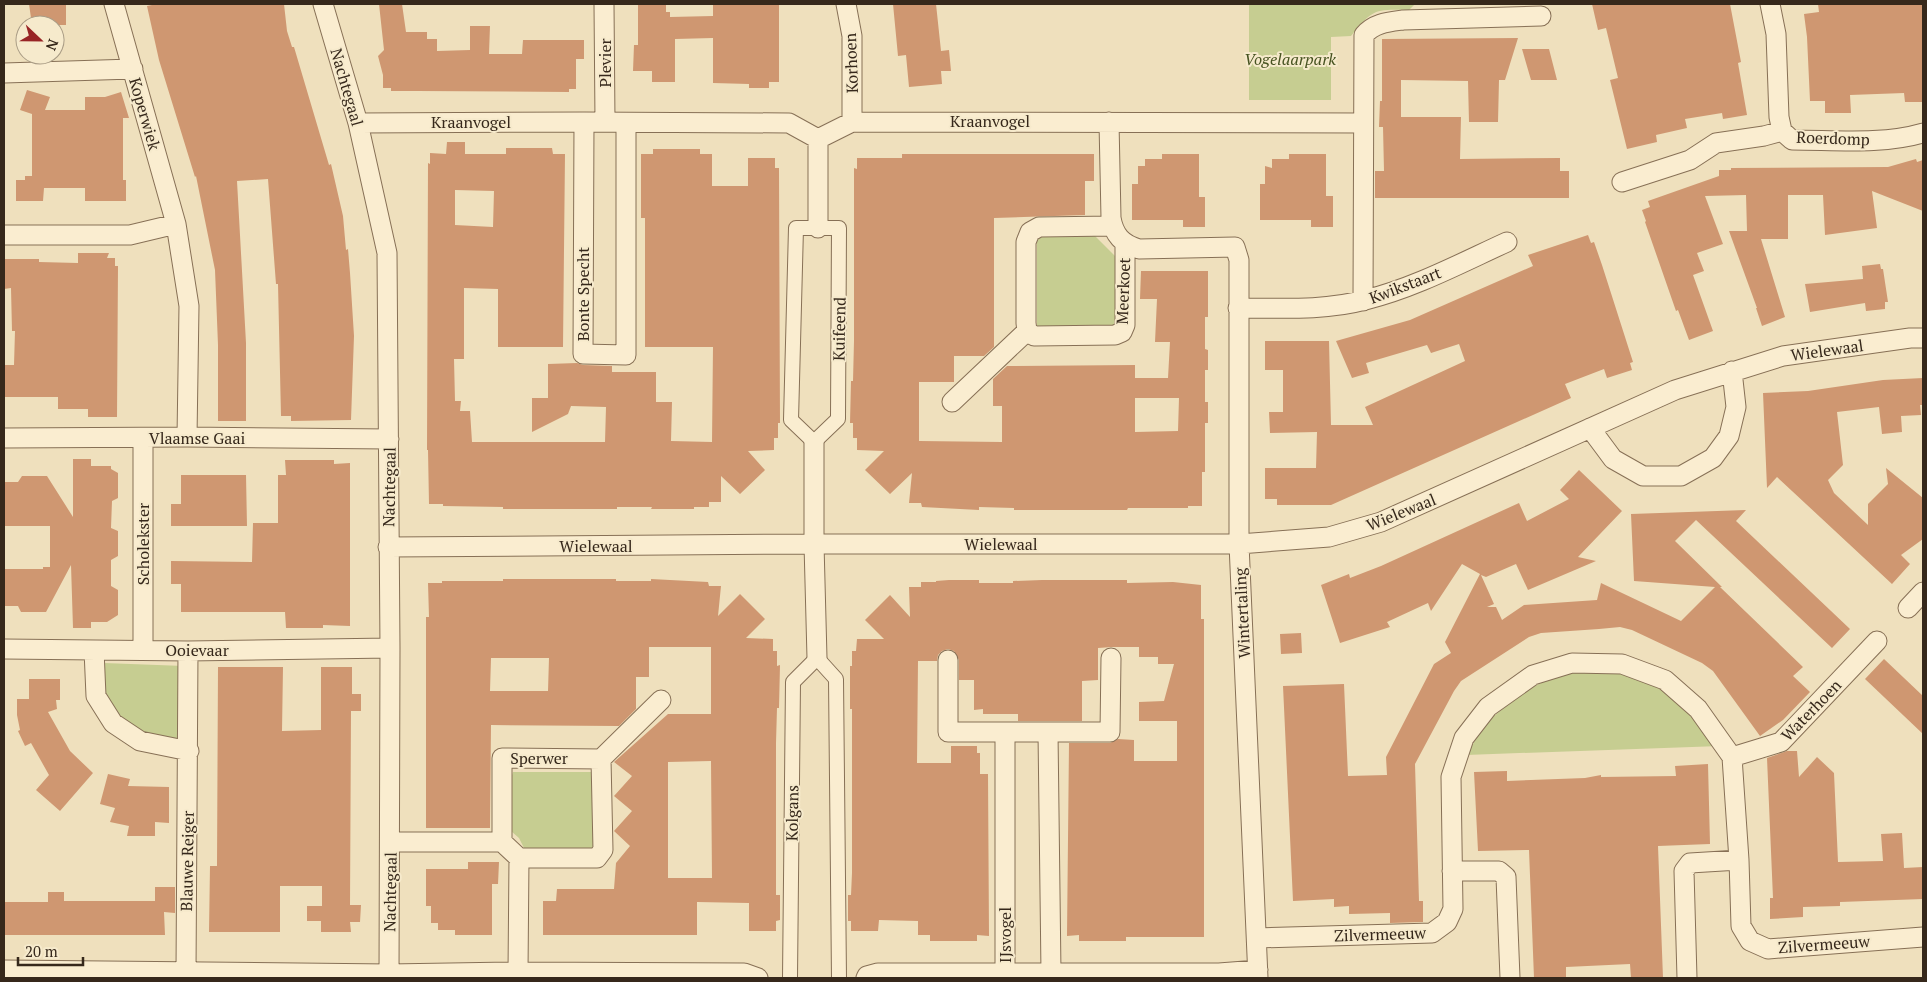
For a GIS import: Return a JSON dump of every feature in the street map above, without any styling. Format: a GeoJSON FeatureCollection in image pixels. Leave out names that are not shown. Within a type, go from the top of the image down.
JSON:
{"type":"FeatureCollection","features":[{"type":"Feature","properties":{"kind":"street","name":"Koperwiek"},"geometry":{"type":"LineString","coordinates":[[114,4],[176,224],[189,306],[187,437]]}},
{"type":"Feature","properties":{"kind":"street","name":"Nachtegaal"},"geometry":{"type":"LineString","coordinates":[[323,4],[358,123],[387,253],[390,438],[388,547],[390,648],[389,976]]}},
{"type":"Feature","properties":{"kind":"street","name":"Plevier"},"geometry":{"type":"LineString","coordinates":[[604,4],[605,122]]}},
{"type":"Feature","properties":{"kind":"street","name":"Korhoen"},"geometry":{"type":"LineString","coordinates":[[846,4],[852,36],[852,122]]}},
{"type":"Feature","properties":{"kind":"street","name":"Roerdomp"},"geometry":{"type":"LineString","coordinates":[[1770,4],[1776,34],[1779,117],[1782,130],[1792,140],[1873,140],[1923,133]]}},
{"type":"Feature","properties":{"kind":"street"},"geometry":{"type":"LineString","coordinates":[[1363,301],[1364,35],[1369,29],[1382,23],[1403,20],[1541,16]]}},
{"type":"Feature","properties":{"kind":"street"},"geometry":{"type":"LineString","coordinates":[[4,72],[132,69]]}},
{"type":"Feature","properties":{"kind":"street"},"geometry":{"type":"LineString","coordinates":[[584,122],[789,123],[818,139],[818,228]]}},
{"type":"Feature","properties":{"kind":"street","name":"Kraanvogel"},"geometry":{"type":"LineString","coordinates":[[358,123],[584,122]]}},
{"type":"Feature","properties":{"kind":"street","name":"Bonte Specht"},"geometry":{"type":"LineString","coordinates":[[584,122],[583,354],[626,355],[626,123]]}},
{"type":"Feature","properties":{"kind":"street","name":"Kraanvogel"},"geometry":{"type":"LineString","coordinates":[[818,139],[852,122],[1363,123]]}},
{"type":"Feature","properties":{"kind":"street"},"geometry":{"type":"LineString","coordinates":[[952,402],[1028,331],[1026,323],[1026,242],[1030,232],[1039,227],[1112,226],[1109,122]]}},
{"type":"Feature","properties":{"kind":"street"},"geometry":{"type":"LineString","coordinates":[[1622,182],[1690,160],[1716,143],[1764,136],[1782,130]]}},
{"type":"Feature","properties":{"kind":"street"},"geometry":{"type":"LineString","coordinates":[[4,235],[130,235],[176,224]]}},
{"type":"Feature","properties":{"kind":"street","name":"Meerkoet"},"geometry":{"type":"LineString","coordinates":[[1112,226],[1115,233],[1125,244],[1139,248],[1235,247]]}},
{"type":"Feature","properties":{"kind":"street","name":"Kuifeend"},"geometry":{"type":"LineString","coordinates":[[796,228],[840,228],[838,419],[814,442],[791,420],[796,228]]}},
{"type":"Feature","properties":{"kind":"street","name":"Kwikstaart"},"geometry":{"type":"LineString","coordinates":[[1238,308],[1306,309],[1363,301],[1398,291],[1507,242]]}},
{"type":"Feature","properties":{"kind":"street","name":"Meerkoet"},"geometry":{"type":"LineString","coordinates":[[1028,331],[1034,336],[1115,336],[1122,332],[1125,324],[1125,244]]}},
{"type":"Feature","properties":{"kind":"street","name":"Wintertaling"},"geometry":{"type":"LineString","coordinates":[[1235,247],[1239,260],[1239,544],[1258,974]]}},
{"type":"Feature","properties":{"kind":"street","name":"Wielewaal"},"geometry":{"type":"LineString","coordinates":[[388,547],[1239,544],[1329,538],[1381,522],[1675,390],[1782,356],[1910,338],[1923,338]]}},
{"type":"Feature","properties":{"kind":"street"},"geometry":{"type":"LineString","coordinates":[[1590,428],[1612,460],[1643,476],[1681,476],[1713,458],[1729,436],[1736,407],[1732,371]]}},
{"type":"Feature","properties":{"kind":"street","name":"Vlaamse Gaai"},"geometry":{"type":"LineString","coordinates":[[4,438],[390,438]]}},
{"type":"Feature","properties":{"kind":"street","name":"Scholekster"},"geometry":{"type":"LineString","coordinates":[[143,438],[143,650]]}},
{"type":"Feature","properties":{"kind":"street"},"geometry":{"type":"LineString","coordinates":[[814,442],[817,658],[836,679],[839,978]]}},
{"type":"Feature","properties":{"kind":"street"},"geometry":{"type":"LineString","coordinates":[[1908,608],[1923,592]]}},
{"type":"Feature","properties":{"kind":"street","name":"Waterhoen"},"geometry":{"type":"LineString","coordinates":[[1732,757],[1781,742],[1877,641]]}},
{"type":"Feature","properties":{"kind":"street","name":"Ooievaar"},"geometry":{"type":"LineString","coordinates":[[4,649],[188,651],[390,648]]}},
{"type":"Feature","properties":{"kind":"street"},"geometry":{"type":"LineString","coordinates":[[94,650],[96,696],[113,723],[140,740],[189,751]]}},
{"type":"Feature","properties":{"kind":"street","name":"Blauwe Reiger"},"geometry":{"type":"LineString","coordinates":[[186,972],[189,751],[188,651]]}},
{"type":"Feature","properties":{"kind":"street","name":"Kolgans"},"geometry":{"type":"LineString","coordinates":[[790,978],[793,682],[817,658]]}},
{"type":"Feature","properties":{"kind":"street"},"geometry":{"type":"LineString","coordinates":[[948,660],[948,732],[1110,732],[1111,658]]}},
{"type":"Feature","properties":{"kind":"street","name":"Zilvermeeuw"},"geometry":{"type":"LineString","coordinates":[[1257,938],[1432,933],[1447,922],[1453,909],[1451,777],[1464,738],[1488,707],[1533,675],[1572,663],[1622,664],[1665,680],[1698,709],[1732,757],[1740,860],[1742,926],[1750,942],[1768,949],[1923,937]]}},
{"type":"Feature","properties":{"kind":"street"},"geometry":{"type":"LineString","coordinates":[[390,842],[502,842],[519,858],[597,858],[603,850],[601,759],[661,700]]}},
{"type":"Feature","properties":{"kind":"street","name":"IJsvogel"},"geometry":{"type":"LineString","coordinates":[[1005,732],[1005,973],[1258,974]]}},
{"type":"Feature","properties":{"kind":"street"},"geometry":{"type":"LineString","coordinates":[[1048,732],[1051,973]]}},
{"type":"Feature","properties":{"kind":"street","name":"Sperwer"},"geometry":{"type":"LineString","coordinates":[[502,842],[502,758],[601,759]]}},
{"type":"Feature","properties":{"kind":"street"},"geometry":{"type":"LineString","coordinates":[[518,972],[519,858]]}},
{"type":"Feature","properties":{"kind":"street"},"geometry":{"type":"LineString","coordinates":[[1687,978],[1684,872],[1690,863],[1740,860]]}},
{"type":"Feature","properties":{"kind":"street"},"geometry":{"type":"LineString","coordinates":[[1452,871],[1499,871],[1506,877],[1510,978]]}},
{"type":"Feature","properties":{"kind":"street"},"geometry":{"type":"LineString","coordinates":[[4,970],[389,976],[518,972],[744,973],[758,978]]}},
{"type":"Feature","properties":{"kind":"street"},"geometry":{"type":"LineString","coordinates":[[866,978],[878,973],[1005,973]]}},
{"type":"Feature","properties":{"kind":"green space","name":"Vogelaarpark"},"geometry":{"type":"Polygon","coordinates":[[[1249,4],[1415,4],[1409,10],[1375,12],[1364,20],[1351,36],[1331,37],[1331,100],[1249,100],[1249,4]]]}},
{"type":"Feature","properties":{"kind":"green space"},"geometry":{"type":"Polygon","coordinates":[[[1094,235],[1123,264],[1119,325],[1039,329],[1037,326],[1037,236],[1094,235]]]}},
{"type":"Feature","properties":{"kind":"green space"},"geometry":{"type":"Polygon","coordinates":[[[104,663],[184,666],[182,742],[153,736],[128,723],[121,716],[111,703],[104,687],[104,663]]]}},
{"type":"Feature","properties":{"kind":"green space"},"geometry":{"type":"Polygon","coordinates":[[[1610,668],[1645,679],[1672,696],[1698,717],[1720,746],[1466,755],[1486,723],[1521,693],[1549,679],[1581,670],[1610,668]]]}},
{"type":"Feature","properties":{"kind":"green space"},"geometry":{"type":"Polygon","coordinates":[[[513,772],[594,772],[595,852],[526,852],[519,838],[511,831],[509,785],[513,772]]]}},
{"type":"Feature","properties":{"kind":"building"},"geometry":{"type":"Polygon","coordinates":[[[29,4],[66,4],[66,25],[65,15],[31,15],[29,4]]]}},
{"type":"Feature","properties":{"kind":"building"},"geometry":{"type":"Polygon","coordinates":[[[157,4],[284,4],[287,31],[292,47],[294,47],[329,165],[331,164],[343,216],[346,250],[348,249],[354,336],[351,420],[291,421],[291,416],[281,416],[278,284],[276,284],[268,179],[237,181],[246,343],[246,421],[218,421],[218,345],[215,270],[196,176],[159,60],[147,6],[157,4]]]}},
{"type":"Feature","properties":{"kind":"building"},"geometry":{"type":"Polygon","coordinates":[[[379,4],[402,4],[406,32],[427,32],[427,39],[437,39],[437,51],[470,50],[470,26],[490,26],[489,54],[522,54],[523,40],[584,40],[584,59],[576,59],[576,89],[569,89],[569,92],[391,91],[391,88],[383,88],[383,75],[378,56],[384,50],[379,4]]]}},
{"type":"Feature","properties":{"kind":"building"},"geometry":{"type":"Polygon","coordinates":[[[638,4],[666,4],[666,12],[670,12],[670,17],[713,16],[713,4],[779,4],[779,82],[769,82],[769,88],[749,88],[749,84],[713,83],[713,38],[675,39],[675,82],[652,82],[652,71],[633,71],[634,45],[638,45],[638,4]]]}},
{"type":"Feature","properties":{"kind":"building"},"geometry":{"type":"Polygon","coordinates":[[[893,4],[936,4],[941,51],[949,50],[951,71],[941,71],[942,84],[909,87],[906,55],[898,56],[893,4]]]}},
{"type":"Feature","properties":{"kind":"building"},"geometry":{"type":"Polygon","coordinates":[[[1592,4],[1730,4],[1741,62],[1738,63],[1747,115],[1723,119],[1722,113],[1685,119],[1687,128],[1656,135],[1657,142],[1627,149],[1610,80],[1618,78],[1606,28],[1598,30],[1592,4]]]}},
{"type":"Feature","properties":{"kind":"building"},"geometry":{"type":"Polygon","coordinates":[[[1818,4],[1923,4],[1923,102],[1905,102],[1904,93],[1850,95],[1851,113],[1825,113],[1825,101],[1810,101],[1804,14],[1819,12],[1818,4]]]}},
{"type":"Feature","properties":{"kind":"building"},"geometry":{"type":"Polygon","coordinates":[[[1518,38],[1505,80],[1499,80],[1498,122],[1469,122],[1468,81],[1401,80],[1401,117],[1461,117],[1460,159],[1560,158],[1560,171],[1569,171],[1569,198],[1375,198],[1375,171],[1384,171],[1383,127],[1379,127],[1380,101],[1382,101],[1382,39],[1518,38]]]}},
{"type":"Feature","properties":{"kind":"building"},"geometry":{"type":"Polygon","coordinates":[[[1522,49],[1549,49],[1557,80],[1531,80],[1522,49]]]}},
{"type":"Feature","properties":{"kind":"building"},"geometry":{"type":"Polygon","coordinates":[[[27,90],[50,97],[45,110],[85,110],[85,97],[105,97],[121,92],[129,118],[123,118],[123,180],[126,180],[126,201],[85,201],[85,188],[44,188],[43,201],[16,201],[16,180],[25,180],[25,176],[32,176],[32,114],[20,110],[27,90]]]}},
{"type":"Feature","properties":{"kind":"building"},"geometry":{"type":"Polygon","coordinates":[[[447,142],[465,142],[465,154],[506,154],[506,148],[552,148],[553,154],[565,154],[563,347],[498,347],[498,289],[464,288],[464,359],[454,359],[455,401],[461,401],[460,411],[470,411],[472,442],[605,442],[606,407],[571,406],[568,414],[532,432],[532,398],[548,398],[548,364],[577,363],[612,366],[612,372],[656,372],[656,402],[672,402],[671,441],[712,442],[713,347],[645,347],[645,218],[641,218],[641,154],[653,154],[653,149],[700,149],[700,154],[712,154],[712,186],[748,186],[748,158],[775,158],[775,168],[779,168],[780,423],[778,423],[778,438],[774,438],[774,450],[748,451],[765,470],[740,494],[721,476],[721,502],[709,502],[709,507],[694,507],[694,509],[617,507],[617,509],[503,509],[503,507],[429,504],[427,450],[428,163],[430,164],[430,153],[446,154],[447,142]],[[455,190],[455,225],[493,227],[494,191],[455,190]]]}},
{"type":"Feature","properties":{"kind":"building"},"geometry":{"type":"Polygon","coordinates":[[[902,154],[1094,154],[1094,181],[1085,181],[1085,215],[994,218],[994,347],[984,356],[954,356],[954,382],[919,382],[919,441],[1002,442],[1002,406],[993,406],[993,379],[1007,366],[1135,365],[1135,378],[1168,378],[1170,342],[1155,342],[1157,299],[1140,299],[1141,271],[1208,271],[1208,317],[1205,317],[1205,349],[1208,350],[1208,370],[1205,370],[1205,402],[1208,402],[1208,423],[1205,423],[1205,472],[1202,472],[1202,506],[1188,506],[1188,508],[1128,508],[1127,510],[1014,510],[1014,508],[979,507],[979,510],[922,507],[921,503],[909,503],[912,473],[890,494],[865,470],[884,451],[857,450],[857,438],[853,438],[853,423],[850,423],[854,341],[854,168],[857,169],[857,158],[902,158],[902,154]],[[1135,398],[1135,432],[1178,431],[1179,398],[1135,398]]]}},
{"type":"Feature","properties":{"kind":"building"},"geometry":{"type":"Polygon","coordinates":[[[1162,154],[1199,154],[1199,197],[1205,197],[1205,227],[1183,227],[1183,220],[1132,220],[1132,184],[1138,184],[1138,166],[1145,166],[1145,159],[1162,159],[1162,154]]]}},
{"type":"Feature","properties":{"kind":"building"},"geometry":{"type":"Polygon","coordinates":[[[1289,154],[1326,154],[1326,196],[1333,196],[1333,227],[1311,227],[1311,220],[1260,220],[1260,184],[1265,184],[1265,166],[1272,168],[1272,159],[1289,159],[1289,154]]]}},
{"type":"Feature","properties":{"kind":"building"},"geometry":{"type":"Polygon","coordinates":[[[1916,159],[1917,162],[1923,160],[1923,211],[1872,191],[1877,228],[1825,235],[1823,195],[1788,195],[1788,239],[1761,239],[1785,317],[1762,326],[1729,231],[1747,231],[1746,195],[1705,196],[1723,244],[1697,253],[1704,271],[1693,275],[1713,331],[1689,340],[1678,310],[1676,311],[1645,222],[1642,210],[1650,207],[1648,201],[1719,176],[1719,170],[1731,170],[1731,168],[1888,167],[1916,159]]]}},
{"type":"Feature","properties":{"kind":"building"},"geometry":{"type":"Polygon","coordinates":[[[1588,235],[1591,243],[1594,242],[1602,265],[1633,362],[1630,363],[1632,370],[1607,378],[1604,369],[1565,384],[1571,398],[1331,505],[1277,505],[1277,499],[1265,499],[1265,468],[1316,468],[1317,432],[1270,433],[1269,412],[1283,412],[1283,370],[1265,370],[1265,341],[1329,341],[1331,425],[1373,425],[1365,407],[1465,361],[1459,344],[1431,353],[1427,345],[1366,363],[1369,373],[1352,378],[1336,341],[1410,320],[1533,266],[1528,255],[1588,235]]]}},
{"type":"Feature","properties":{"kind":"building"},"geometry":{"type":"Polygon","coordinates":[[[78,253],[109,253],[107,258],[115,258],[115,266],[118,266],[117,417],[88,417],[88,409],[58,409],[58,397],[4,397],[4,365],[14,365],[15,331],[12,331],[11,288],[4,289],[4,259],[39,259],[39,262],[78,263],[78,253]]]}},
{"type":"Feature","properties":{"kind":"building"},"geometry":{"type":"Polygon","coordinates":[[[1880,264],[1881,269],[1883,269],[1888,302],[1885,302],[1885,309],[1866,311],[1865,303],[1810,312],[1805,284],[1863,279],[1862,266],[1880,264]]]}},
{"type":"Feature","properties":{"kind":"building"},"geometry":{"type":"Polygon","coordinates":[[[1923,378],[1923,405],[1920,405],[1921,415],[1901,416],[1902,432],[1882,434],[1879,407],[1837,412],[1843,465],[1828,480],[1834,493],[1868,525],[1868,504],[1888,484],[1886,468],[1923,498],[1923,539],[1901,555],[1910,564],[1892,584],[1777,477],[1767,488],[1763,393],[1808,391],[1883,380],[1923,378]]]}},
{"type":"Feature","properties":{"kind":"building"},"geometry":{"type":"Polygon","coordinates":[[[73,459],[91,459],[91,466],[111,466],[111,469],[118,473],[118,498],[112,501],[111,528],[118,531],[118,556],[111,560],[111,586],[118,590],[118,615],[107,622],[91,622],[91,628],[73,628],[71,565],[46,612],[21,612],[18,606],[4,606],[4,569],[43,569],[43,567],[50,567],[50,526],[4,526],[4,482],[18,482],[22,476],[47,476],[73,517],[73,459]]]}},
{"type":"Feature","properties":{"kind":"building"},"geometry":{"type":"Polygon","coordinates":[[[285,460],[334,460],[334,464],[350,463],[350,626],[323,625],[323,628],[286,628],[285,612],[181,612],[181,584],[171,584],[171,561],[252,562],[253,523],[278,523],[278,475],[286,475],[285,460]]]}},
{"type":"Feature","properties":{"kind":"building"},"geometry":{"type":"Polygon","coordinates":[[[1579,470],[1622,511],[1578,557],[1596,561],[1528,590],[1516,564],[1486,577],[1481,575],[1494,604],[1487,607],[1496,607],[1502,620],[1524,605],[1597,600],[1601,583],[1681,621],[1715,587],[1634,581],[1631,514],[1746,510],[1736,521],[1850,629],[1832,648],[1696,520],[1675,541],[1803,667],[1793,676],[1810,692],[1783,720],[1760,736],[1713,671],[1702,663],[1632,630],[1620,627],[1541,633],[1529,637],[1461,681],[1415,764],[1419,901],[1423,901],[1423,922],[1390,923],[1390,913],[1349,914],[1349,906],[1334,907],[1334,899],[1293,901],[1283,686],[1344,684],[1348,776],[1387,775],[1386,757],[1434,664],[1451,653],[1445,642],[1480,574],[1462,564],[1431,611],[1428,603],[1387,622],[1390,627],[1340,643],[1321,585],[1349,574],[1350,578],[1381,566],[1519,503],[1527,521],[1569,499],[1560,490],[1579,470]]]}},
{"type":"Feature","properties":{"kind":"building"},"geometry":{"type":"Polygon","coordinates":[[[181,475],[246,475],[247,526],[171,526],[171,504],[181,504],[181,475]]]}},
{"type":"Feature","properties":{"kind":"building"},"geometry":{"type":"Polygon","coordinates":[[[503,579],[616,579],[616,581],[651,581],[651,579],[708,582],[709,586],[721,586],[718,616],[740,594],[765,619],[746,638],[773,639],[773,651],[777,651],[777,666],[780,665],[776,743],[776,895],[780,895],[780,920],[776,921],[776,931],[749,931],[749,903],[697,902],[697,935],[543,935],[543,901],[556,901],[557,889],[614,889],[616,863],[630,846],[614,831],[632,811],[614,796],[632,776],[614,762],[668,714],[711,714],[711,647],[649,647],[649,677],[636,677],[636,709],[619,726],[491,725],[490,828],[426,828],[426,617],[429,617],[428,583],[442,583],[442,581],[503,581],[503,579]],[[491,658],[490,691],[548,691],[549,658],[491,658]],[[711,761],[668,762],[668,878],[712,878],[711,761]]]}},
{"type":"Feature","properties":{"kind":"building"},"geometry":{"type":"Polygon","coordinates":[[[979,580],[979,583],[1013,583],[1013,581],[1042,580],[1127,580],[1127,583],[1173,582],[1201,585],[1201,619],[1204,619],[1204,937],[1126,937],[1126,941],[1079,941],[1079,935],[1067,936],[1069,743],[1110,743],[1118,739],[1134,740],[1134,761],[1177,761],[1177,721],[1139,721],[1139,702],[1164,701],[1174,664],[1158,664],[1158,657],[1139,657],[1139,647],[1098,648],[1098,680],[1082,681],[1082,721],[1018,721],[1018,714],[983,714],[983,709],[974,710],[974,680],[959,680],[959,660],[954,651],[948,649],[942,651],[938,655],[937,661],[918,661],[917,763],[951,763],[951,746],[977,746],[977,753],[980,753],[980,774],[988,774],[989,936],[977,935],[977,941],[930,941],[930,935],[918,935],[918,921],[879,920],[878,931],[851,931],[851,921],[848,921],[848,895],[851,895],[852,873],[852,709],[850,709],[850,666],[852,666],[852,651],[856,651],[857,639],[884,639],[865,620],[890,595],[910,617],[909,587],[921,587],[921,582],[979,580]]]}},
{"type":"Feature","properties":{"kind":"building"},"geometry":{"type":"Polygon","coordinates":[[[1301,633],[1302,653],[1281,654],[1280,634],[1301,633]]]}},
{"type":"Feature","properties":{"kind":"building"},"geometry":{"type":"Polygon","coordinates":[[[1884,659],[1923,696],[1923,734],[1865,679],[1884,659]]]}},
{"type":"Feature","properties":{"kind":"building"},"geometry":{"type":"Polygon","coordinates":[[[218,667],[283,667],[282,731],[321,730],[321,667],[352,667],[352,694],[361,694],[361,711],[351,711],[350,905],[361,905],[360,922],[350,922],[351,932],[321,932],[321,921],[307,921],[307,906],[322,906],[322,886],[280,886],[280,932],[209,932],[210,866],[217,866],[218,667]]]}},
{"type":"Feature","properties":{"kind":"building"},"geometry":{"type":"Polygon","coordinates":[[[29,679],[60,679],[60,700],[56,700],[57,709],[48,712],[70,751],[93,773],[60,811],[36,790],[49,775],[31,743],[25,746],[18,731],[20,730],[17,715],[17,699],[29,699],[29,679]]]}},
{"type":"Feature","properties":{"kind":"building"},"geometry":{"type":"Polygon","coordinates":[[[1787,751],[1797,751],[1799,777],[1817,757],[1834,773],[1838,862],[1883,861],[1881,834],[1902,833],[1904,868],[1923,867],[1923,899],[1840,902],[1840,906],[1803,907],[1803,917],[1770,919],[1770,898],[1773,898],[1767,758],[1787,751]]]}},
{"type":"Feature","properties":{"kind":"building"},"geometry":{"type":"Polygon","coordinates":[[[1708,764],[1710,844],[1658,846],[1663,978],[1631,978],[1630,964],[1566,967],[1566,978],[1534,978],[1529,850],[1478,851],[1474,772],[1507,771],[1507,781],[1585,778],[1601,775],[1601,777],[1676,776],[1675,766],[1708,764]]]}},
{"type":"Feature","properties":{"kind":"building"},"geometry":{"type":"Polygon","coordinates":[[[108,774],[130,779],[128,786],[169,787],[169,823],[155,822],[155,836],[127,836],[129,826],[110,822],[115,808],[100,804],[108,774]]]}},
{"type":"Feature","properties":{"kind":"building"},"geometry":{"type":"Polygon","coordinates":[[[468,862],[499,862],[498,884],[492,884],[492,935],[455,935],[455,930],[438,930],[438,923],[431,923],[431,906],[426,906],[426,869],[468,869],[468,862]]]}},
{"type":"Feature","properties":{"kind":"building"},"geometry":{"type":"Polygon","coordinates":[[[155,887],[175,887],[175,913],[164,912],[165,935],[5,935],[4,902],[48,902],[48,892],[64,892],[64,901],[155,901],[155,887]]]}}]}
